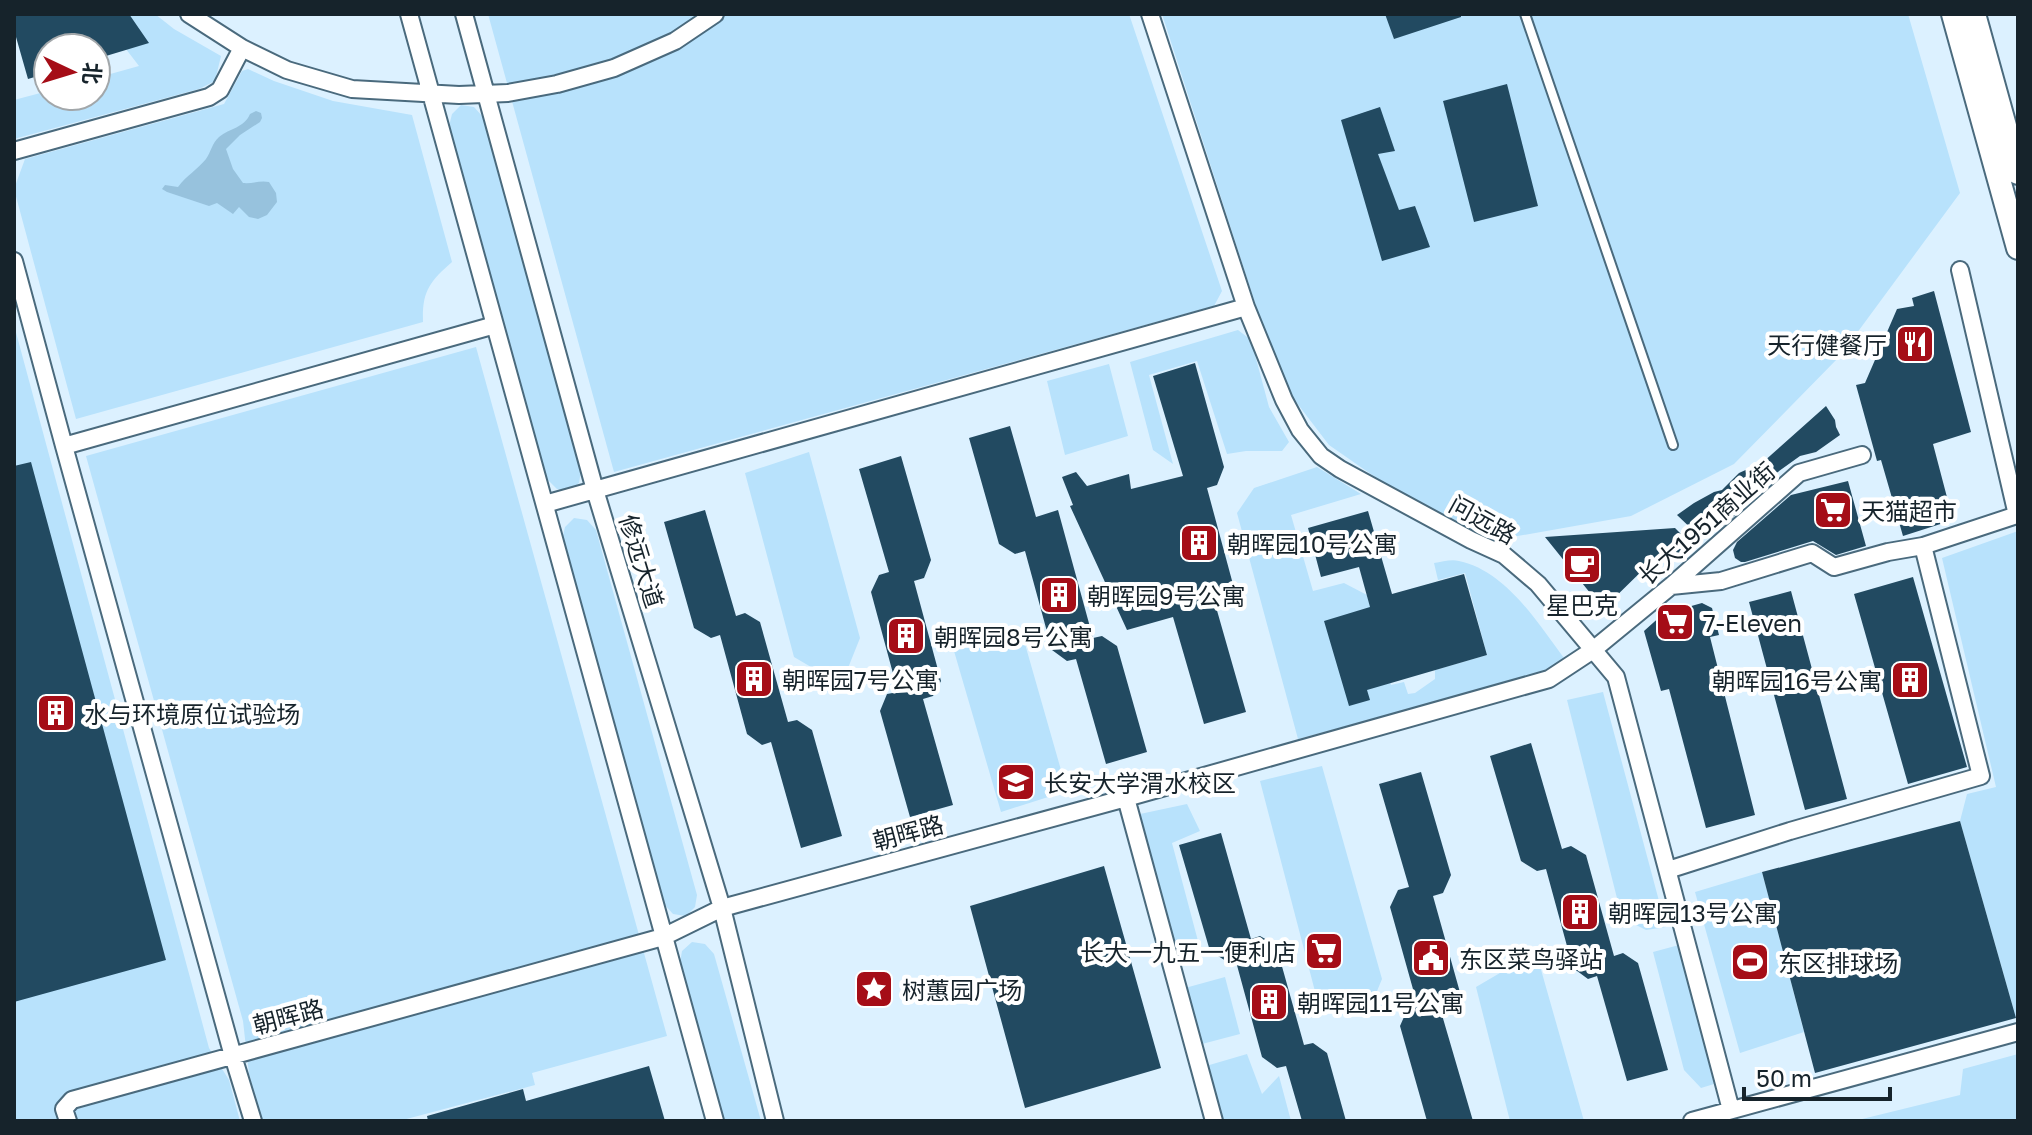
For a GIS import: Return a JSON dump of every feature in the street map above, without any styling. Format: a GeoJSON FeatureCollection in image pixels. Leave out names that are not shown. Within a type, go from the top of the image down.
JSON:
{"type":"FeatureCollection","features":[{"type":"Feature","properties":{"kind":"main road"},"geometry":{"type":"LineString","coordinates":[[1953,14],[2018,248]]}},
{"type":"Feature","properties":{"kind":"main road"},"geometry":{"type":"LineString","coordinates":[[1974,14],[2018,173]]}},
{"type":"Feature","properties":{"kind":"street"},"geometry":{"type":"LineString","coordinates":[[189,14],[242,48],[287,70],[352,89],[485,95],[557,84],[614,68],[675,41],[715,14]]}},
{"type":"Feature","properties":{"kind":"street"},"geometry":{"type":"LineString","coordinates":[[409,14],[715,1121]]}},
{"type":"Feature","properties":{"kind":"street","name":"修远大道"},"geometry":{"type":"LineString","coordinates":[[464,14],[595,490],[722,908],[775,1121]]}},
{"type":"Feature","properties":{"kind":"street","name":"问远路"},"geometry":{"type":"LineString","coordinates":[[1150,14],[1246,307],[1284,400],[1300,430],[1321,456],[1340,469],[1504,555],[1538,584],[1616,677],[1731,1110]]}},
{"type":"Feature","properties":{"kind":"street"},"geometry":{"type":"LineString","coordinates":[[14,151],[209,97],[220,90],[242,48]]}},
{"type":"Feature","properties":{"kind":"street"},"geometry":{"type":"LineString","coordinates":[[14,261],[253,1121]]}},
{"type":"Feature","properties":{"kind":"street"},"geometry":{"type":"LineString","coordinates":[[1671,586],[1721,581],[1812,553],[1834,567],[1923,546],[2017,515],[1960,270]]}},
{"type":"Feature","properties":{"kind":"street"},"geometry":{"type":"LineString","coordinates":[[545,504],[1246,307]]}},
{"type":"Feature","properties":{"kind":"street"},"geometry":{"type":"LineString","coordinates":[[64,446],[495,325]]}},
{"type":"Feature","properties":{"kind":"street","name":"长大1951商业街"},"geometry":{"type":"LineString","coordinates":[[1593,650],[1799,473],[1862,455]]}},
{"type":"Feature","properties":{"kind":"street"},"geometry":{"type":"LineString","coordinates":[[1668,870],[1981,776],[1923,546]]}},
{"type":"Feature","properties":{"kind":"street","name":"朝晖路"},"geometry":{"type":"LineString","coordinates":[[68,1121],[64,1109],[72,1100],[663,937],[722,908],[1549,679],[1593,650]]}},
{"type":"Feature","properties":{"kind":"street"},"geometry":{"type":"LineString","coordinates":[[1126,798],[1214,1121]]}},
{"type":"Feature","properties":{"kind":"street"},"geometry":{"type":"LineString","coordinates":[[1692,1121],[2018,1032]]}},
{"type":"Feature","properties":{"kind":"lane"},"geometry":{"type":"LineString","coordinates":[[1525,14],[1673,445]]}},
{"type":"Feature","properties":{"kind":"shaded area"},"geometry":{"type":"Polygon","coordinates":[[[99,14],[155,14],[174,29],[221,56],[215,81],[199,89],[14,139],[14,100],[32,95],[32,112],[112,112],[112,74],[139,66],[99,14]]]}},
{"type":"Feature","properties":{"kind":"shaded area"},"geometry":{"type":"Polygon","coordinates":[[[488,14],[1129,14],[1222,291],[1214,306],[614,472],[488,14]]]}},
{"type":"Feature","properties":{"kind":"shaded area"},"geometry":{"type":"Polygon","coordinates":[[[1162,14],[1908,14],[1960,193],[1840,356],[1734,464],[1631,516],[1495,540],[1388,486],[1329,445],[1290,394],[1261,322],[1162,14]]]}},
{"type":"Feature","properties":{"kind":"shaded area"},"geometry":{"type":"Polygon","coordinates":[[[248,69],[333,101],[412,115],[452,262],[428,288],[423,322],[76,419],[14,189],[25,159],[224,104],[242,71],[248,69]]]}},
{"type":"Feature","properties":{"kind":"shaded area"},"geometry":{"type":"Polygon","coordinates":[[[461,105],[474,107],[483,117],[581,471],[579,483],[569,492],[557,489],[547,479],[449,126],[452,114],[461,105]]]}},
{"type":"Feature","properties":{"kind":"shaded area"},"geometry":{"type":"Polygon","coordinates":[[[256,111],[261,113],[260,122],[226,149],[233,169],[243,183],[269,182],[276,193],[277,202],[267,215],[258,219],[249,217],[239,207],[233,214],[217,203],[209,206],[162,189],[165,185],[178,187],[206,159],[219,137],[256,111]]]}},
{"type":"Feature","properties":{"kind":"shaded area"},"geometry":{"type":"Polygon","coordinates":[[[14,325],[209,1048],[229,1080],[240,1121],[14,1121],[14,325]]]}},
{"type":"Feature","properties":{"kind":"shaded area"},"geometry":{"type":"Polygon","coordinates":[[[1238,330],[1251,340],[1269,407],[1289,442],[1282,451],[1227,454],[1197,361],[1149,375],[1173,464],[1153,450],[1130,362],[1238,330]]]}},
{"type":"Feature","properties":{"kind":"shaded area"},"geometry":{"type":"Polygon","coordinates":[[[476,347],[667,1036],[532,1073],[535,1085],[399,1121],[262,1121],[249,1074],[243,1021],[86,456],[476,347]]]}},
{"type":"Feature","properties":{"kind":"shaded area"},"geometry":{"type":"Polygon","coordinates":[[[1109,364],[1128,436],[1065,455],[1047,381],[1109,364]]]}},
{"type":"Feature","properties":{"kind":"shaded area"},"geometry":{"type":"Polygon","coordinates":[[[809,452],[860,638],[846,673],[828,677],[794,657],[745,473],[809,452]]]}},
{"type":"Feature","properties":{"kind":"shaded area"},"geometry":{"type":"Polygon","coordinates":[[[1317,467],[1361,494],[1291,515],[1313,591],[1344,583],[1367,595],[1391,685],[1404,682],[1408,694],[1415,693],[1435,679],[1435,670],[1487,655],[1465,573],[1438,580],[1434,563],[1446,561],[1459,561],[1476,567],[1506,587],[1564,658],[1548,672],[1298,739],[1237,513],[1254,488],[1317,467]]]}},
{"type":"Feature","properties":{"kind":"shaded area"},"geometry":{"type":"Polygon","coordinates":[[[574,518],[587,520],[596,530],[697,895],[695,907],[686,916],[673,914],[664,904],[562,540],[565,527],[574,518]]]}},
{"type":"Feature","properties":{"kind":"shaded area"},"geometry":{"type":"Polygon","coordinates":[[[2018,531],[2016,1018],[1960,821],[1967,794],[1996,787],[1942,558],[2018,531]]]}},
{"type":"Feature","properties":{"kind":"shaded area"},"geometry":{"type":"Polygon","coordinates":[[[1021,630],[1067,791],[1001,812],[954,651],[1021,630]]]}},
{"type":"Feature","properties":{"kind":"shaded area"},"geometry":{"type":"Polygon","coordinates":[[[1603,692],[1666,927],[1646,930],[1622,918],[1567,700],[1603,692]]]}},
{"type":"Feature","properties":{"kind":"shaded area"},"geometry":{"type":"Polygon","coordinates":[[[1322,766],[1382,979],[1370,1008],[1348,1016],[1317,999],[1260,781],[1322,766]]]}},
{"type":"Feature","properties":{"kind":"shaded area"},"geometry":{"type":"Polygon","coordinates":[[[1187,804],[1200,831],[1172,843],[1198,941],[1175,951],[1140,814],[1187,804]]]}},
{"type":"Feature","properties":{"kind":"shaded area","name":"东区排球场"},"geometry":{"type":"Polygon","coordinates":[[[1762,872],[1804,1032],[1740,1053],[1695,892],[1762,872]]]}},
{"type":"Feature","properties":{"kind":"shaded area"},"geometry":{"type":"Polygon","coordinates":[[[692,942],[705,944],[714,954],[761,1121],[724,1121],[680,963],[682,951],[692,942]]]}},
{"type":"Feature","properties":{"kind":"shaded area"},"geometry":{"type":"Polygon","coordinates":[[[1679,945],[1714,1084],[1701,1088],[1684,1070],[1653,952],[1679,945]]]}},
{"type":"Feature","properties":{"kind":"shaded area"},"geometry":{"type":"Polygon","coordinates":[[[1536,952],[1584,1121],[1510,1121],[1476,987],[1536,952]]]}},
{"type":"Feature","properties":{"kind":"shaded area"},"geometry":{"type":"Polygon","coordinates":[[[1225,977],[1240,1034],[1202,1044],[1185,988],[1225,977]]]}},
{"type":"Feature","properties":{"kind":"shaded area"},"geometry":{"type":"Polygon","coordinates":[[[1247,1054],[1262,1094],[1279,1076],[1291,1121],[1221,1121],[1206,1066],[1247,1054]]]}},
{"type":"Feature","properties":{"kind":"shaded area"},"geometry":{"type":"Polygon","coordinates":[[[2018,1054],[2018,1121],[1854,1121],[1960,1095],[1963,1069],[2018,1054]]]}},
{"type":"Feature","properties":{"kind":"building"},"geometry":{"type":"Polygon","coordinates":[[[14,14],[129,14],[149,43],[112,54],[112,32],[32,32],[32,78],[28,79],[14,30],[14,14]]]}},
{"type":"Feature","properties":{"kind":"building"},"geometry":{"type":"Polygon","coordinates":[[[1385,14],[1461,14],[1461,17],[1394,39],[1385,14]]]}},
{"type":"Feature","properties":{"kind":"building"},"geometry":{"type":"Polygon","coordinates":[[[1507,84],[1538,206],[1474,222],[1443,101],[1507,84]]]}},
{"type":"Feature","properties":{"kind":"building"},"geometry":{"type":"Polygon","coordinates":[[[1380,107],[1395,151],[1378,154],[1399,210],[1415,206],[1430,247],[1382,261],[1341,120],[1380,107]]]}},
{"type":"Feature","properties":{"kind":"building","name":"天行健餐厅"},"geometry":{"type":"Polygon","coordinates":[[[1934,291],[1971,432],[1933,444],[1953,520],[1903,536],[1881,460],[1877,461],[1856,385],[1865,383],[1897,309],[1914,306],[1912,298],[1934,291]]]}},
{"type":"Feature","properties":{"kind":"building"},"geometry":{"type":"Polygon","coordinates":[[[1195,363],[1224,467],[1217,485],[1207,488],[1234,588],[1226,604],[1216,607],[1246,712],[1204,724],[1173,617],[1127,630],[1070,506],[1073,505],[1062,477],[1076,472],[1087,486],[1129,474],[1131,489],[1183,476],[1153,376],[1195,363]]]}},
{"type":"Feature","properties":{"kind":"building"},"geometry":{"type":"Polygon","coordinates":[[[1826,406],[1840,435],[1816,452],[1800,456],[1725,510],[1746,505],[1723,526],[1718,524],[1707,532],[1697,534],[1677,515],[1722,490],[1739,473],[1750,468],[1753,471],[1826,406]]]}},
{"type":"Feature","properties":{"kind":"building","name":"朝晖园9号公寓"},"geometry":{"type":"Polygon","coordinates":[[[1010,426],[1036,517],[1058,510],[1093,638],[1102,636],[1117,646],[1147,752],[1106,764],[1076,659],[1067,661],[1052,650],[1025,551],[1015,554],[999,544],[969,438],[1010,426]]]}},
{"type":"Feature","properties":{"kind":"building","name":"朝晖园8号公寓"},"geometry":{"type":"Polygon","coordinates":[[[901,456],[931,560],[924,578],[914,581],[941,681],[933,696],[923,699],[953,805],[910,817],[880,711],[887,694],[898,692],[871,592],[879,575],[889,572],[859,469],[901,456]]]}},
{"type":"Feature","properties":{"kind":"building","name":"水与环境原位试验场"},"geometry":{"type":"Polygon","coordinates":[[[31,462],[166,960],[14,1002],[14,466],[31,462]]]}},
{"type":"Feature","properties":{"kind":"building"},"geometry":{"type":"Polygon","coordinates":[[[1848,481],[1866,546],[1836,555],[1813,541],[1745,562],[1735,558],[1733,550],[1737,542],[1791,495],[1848,481]]]}},
{"type":"Feature","properties":{"kind":"building","name":"朝晖园7号公寓"},"geometry":{"type":"Polygon","coordinates":[[[705,510],[736,616],[745,613],[760,622],[788,722],[797,720],[812,730],[842,836],[801,848],[771,742],[762,745],[747,734],[720,635],[711,638],[694,628],[664,522],[705,510]]]}},
{"type":"Feature","properties":{"kind":"building"},"geometry":{"type":"Polygon","coordinates":[[[1368,511],[1392,594],[1464,574],[1487,655],[1367,690],[1370,700],[1349,706],[1324,621],[1370,607],[1359,567],[1321,577],[1308,528],[1368,511]]]}},
{"type":"Feature","properties":{"kind":"building"},"geometry":{"type":"Polygon","coordinates":[[[1675,528],[1691,544],[1677,557],[1654,559],[1603,609],[1545,537],[1675,528]]]}},
{"type":"Feature","properties":{"kind":"building","name":"朝晖园16号公寓"},"geometry":{"type":"Polygon","coordinates":[[[1913,577],[1967,767],[1908,784],[1854,594],[1913,577]]]}},
{"type":"Feature","properties":{"kind":"building"},"geometry":{"type":"Polygon","coordinates":[[[1791,591],[1847,799],[1805,810],[1749,602],[1791,591]]]}},
{"type":"Feature","properties":{"kind":"building"},"geometry":{"type":"Polygon","coordinates":[[[1702,603],[1712,608],[1719,635],[1710,637],[1755,815],[1706,828],[1669,689],[1661,691],[1644,631],[1663,614],[1702,603]]]}},
{"type":"Feature","properties":{"kind":"building","name":"朝晖园13号公寓"},"geometry":{"type":"Polygon","coordinates":[[[1531,743],[1562,849],[1571,846],[1586,855],[1614,956],[1623,953],[1638,963],[1668,1070],[1627,1081],[1597,976],[1588,979],[1573,968],[1546,869],[1537,871],[1521,861],[1490,756],[1531,743]]]}},
{"type":"Feature","properties":{"kind":"building"},"geometry":{"type":"Polygon","coordinates":[[[1421,772],[1451,875],[1443,893],[1433,896],[1461,996],[1453,1012],[1442,1015],[1473,1121],[1427,1121],[1400,1026],[1407,1010],[1418,1007],[1390,907],[1398,890],[1409,887],[1379,784],[1421,772]]]}},
{"type":"Feature","properties":{"kind":"building"},"geometry":{"type":"Polygon","coordinates":[[[1960,821],[2016,1018],[1815,1073],[1762,872],[1960,821]]]}},
{"type":"Feature","properties":{"kind":"building","name":"朝晖园11号公寓"},"geometry":{"type":"Polygon","coordinates":[[[1221,833],[1251,939],[1260,936],[1276,945],[1304,1045],[1313,1043],[1327,1053],[1346,1121],[1302,1121],[1286,1066],[1277,1068],[1262,1057],[1235,958],[1226,961],[1210,951],[1179,845],[1221,833]]]}},
{"type":"Feature","properties":{"kind":"building"},"geometry":{"type":"Polygon","coordinates":[[[1104,866],[1161,1068],[1025,1108],[970,906],[1104,866]]]}},
{"type":"Feature","properties":{"kind":"building"},"geometry":{"type":"Polygon","coordinates":[[[649,1066],[665,1121],[428,1121],[427,1116],[523,1089],[526,1101],[649,1066]]]}},
{"type":"Feature","properties":{"kind":"place","name":"天行健餐厅"},"geometry":{"type":"Point","coordinates":[1915,344]}},
{"type":"Feature","properties":{"kind":"place","name":"天猫超市"},"geometry":{"type":"Point","coordinates":[1833,510]}},
{"type":"Feature","properties":{"kind":"place","name":"朝晖园10号公寓"},"geometry":{"type":"Point","coordinates":[1199,543]}},
{"type":"Feature","properties":{"kind":"place","name":"星巴克"},"geometry":{"type":"Point","coordinates":[1582,565]}},
{"type":"Feature","properties":{"kind":"place","name":"朝晖园9号公寓"},"geometry":{"type":"Point","coordinates":[1059,595]}},
{"type":"Feature","properties":{"kind":"place","name":"7-Eleven"},"geometry":{"type":"Point","coordinates":[1675,622]}},
{"type":"Feature","properties":{"kind":"place","name":"朝晖园8号公寓"},"geometry":{"type":"Point","coordinates":[906,636]}},
{"type":"Feature","properties":{"kind":"place","name":"朝晖园7号公寓"},"geometry":{"type":"Point","coordinates":[754,679]}},
{"type":"Feature","properties":{"kind":"place","name":"朝晖园16号公寓"},"geometry":{"type":"Point","coordinates":[1910,680]}},
{"type":"Feature","properties":{"kind":"place","name":"水与环境原位试验场"},"geometry":{"type":"Point","coordinates":[56,713]}},
{"type":"Feature","properties":{"kind":"place","name":"长安大学渭水校区"},"geometry":{"type":"Point","coordinates":[1016,782]}},
{"type":"Feature","properties":{"kind":"place","name":"朝晖园13号公寓"},"geometry":{"type":"Point","coordinates":[1580,912]}},
{"type":"Feature","properties":{"kind":"place","name":"长大一九五一便利店"},"geometry":{"type":"Point","coordinates":[1324,951]}},
{"type":"Feature","properties":{"kind":"place","name":"东区菜鸟驿站"},"geometry":{"type":"Point","coordinates":[1431,958]}},
{"type":"Feature","properties":{"kind":"place","name":"东区排球场"},"geometry":{"type":"Point","coordinates":[1750,962]}},
{"type":"Feature","properties":{"kind":"place","name":"树蕙园广场"},"geometry":{"type":"Point","coordinates":[874,989]}},
{"type":"Feature","properties":{"kind":"place","name":"朝晖园11号公寓"},"geometry":{"type":"Point","coordinates":[1269,1002]}}]}
